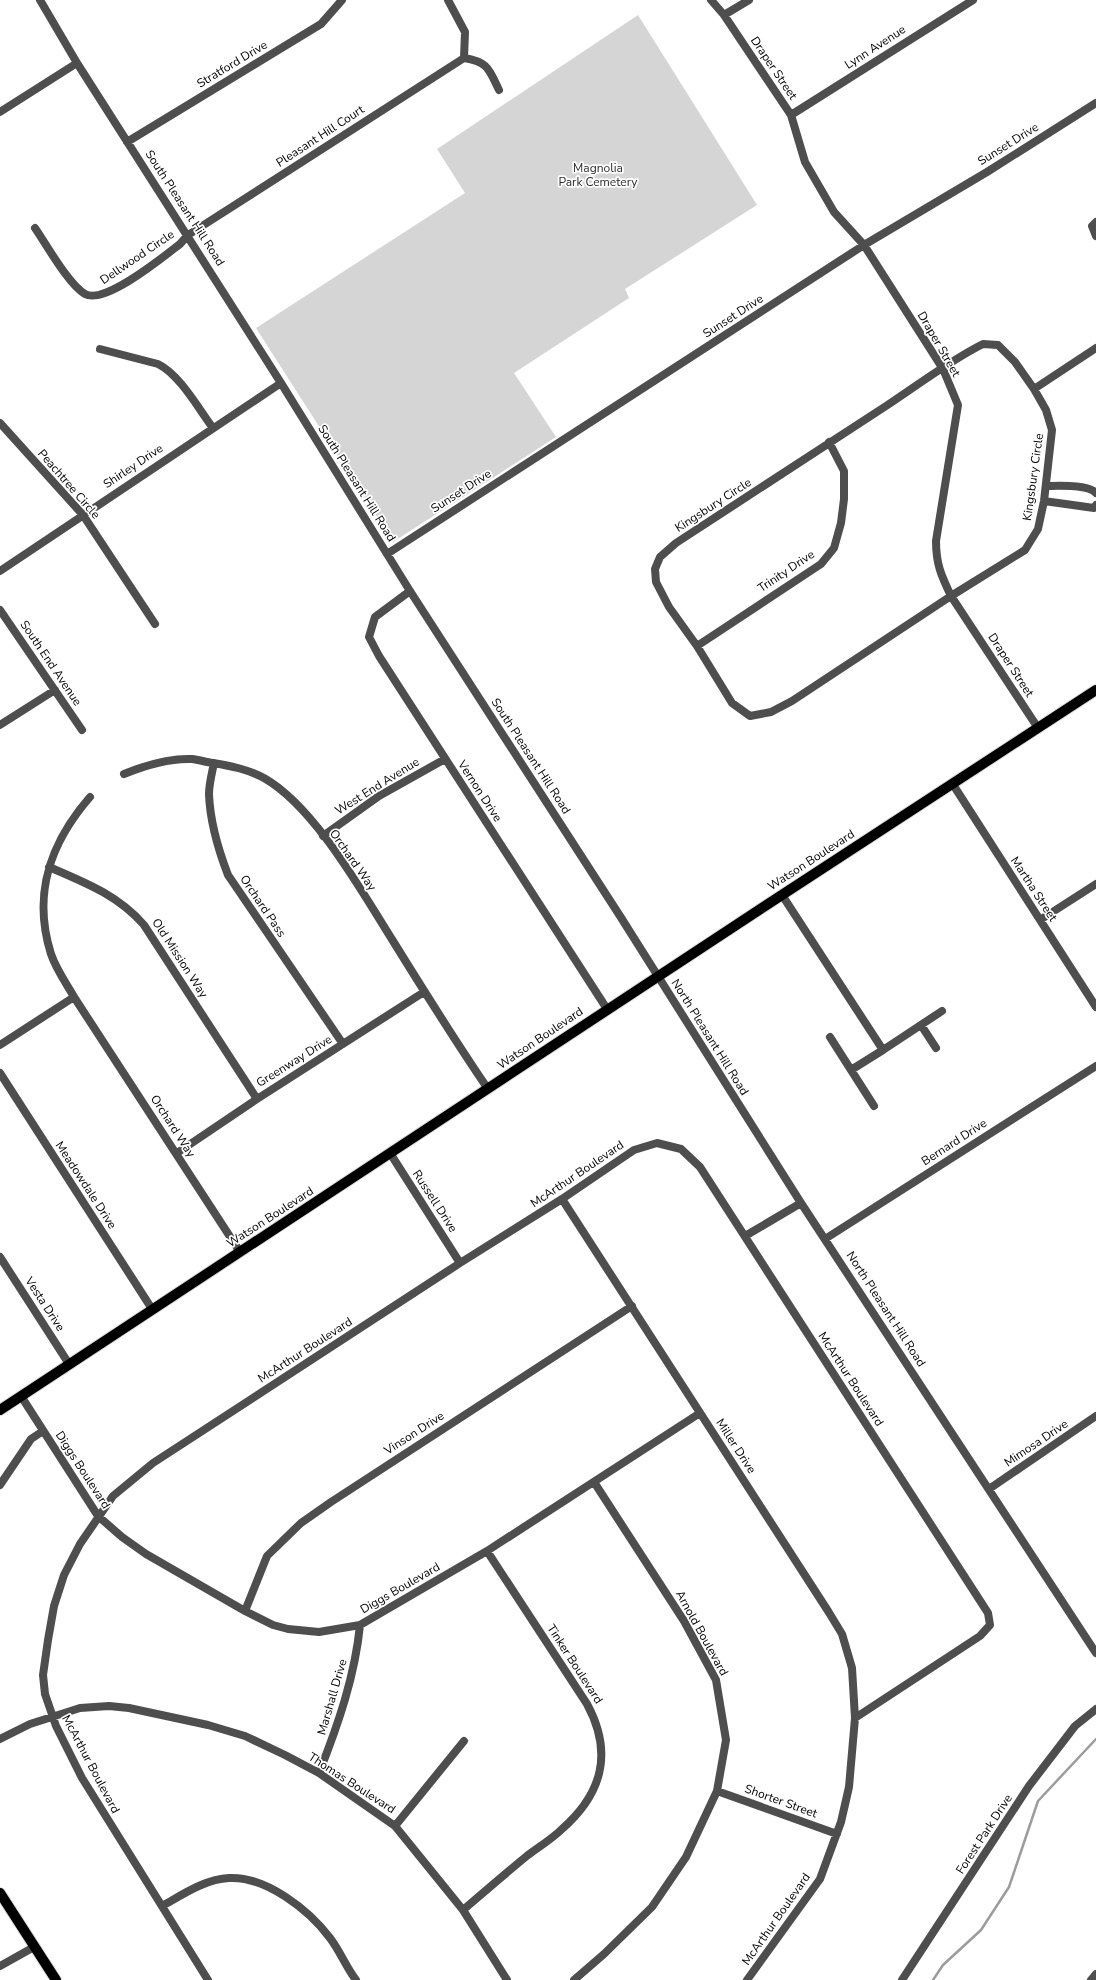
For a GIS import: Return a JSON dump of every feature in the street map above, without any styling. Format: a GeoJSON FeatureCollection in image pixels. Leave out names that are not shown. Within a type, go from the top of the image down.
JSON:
{"type":"FeatureCollection","features":[{"type":"Feature","properties":{"kind":"main road","name":"Watson Boulevard"},"geometry":{"type":"LineString","coordinates":[[0,1410],[607,1009],[1096,690]]}},
{"type":"Feature","properties":{"kind":"main road"},"geometry":{"type":"LineString","coordinates":[[0,1893],[56,1980]]}},
{"type":"Feature","properties":{"kind":"street","name":"South Pleasant Hill Road"},"geometry":{"type":"LineString","coordinates":[[40,0],[77,63],[188,235],[410,591],[620,916],[657,977]]}},
{"type":"Feature","properties":{"kind":"street","name":"Stratford Drive"},"geometry":{"type":"LineString","coordinates":[[127,142],[321,24],[342,0]]}},
{"type":"Feature","properties":{"kind":"street"},"geometry":{"type":"LineString","coordinates":[[448,0],[465,32],[464,58],[479,60],[488,69],[499,90]]}},
{"type":"Feature","properties":{"kind":"street","name":"Draper Street"},"geometry":{"type":"LineString","coordinates":[[710,0],[724,15],[791,115],[805,162],[834,212],[864,245],[943,369],[958,405],[936,541],[936,559],[940,573],[952,596],[1038,728]]}},
{"type":"Feature","properties":{"kind":"street"},"geometry":{"type":"LineString","coordinates":[[724,15],[749,0]]}},
{"type":"Feature","properties":{"kind":"street","name":"Lynn Avenue"},"geometry":{"type":"LineString","coordinates":[[791,115],[973,0]]}},
{"type":"Feature","properties":{"kind":"street","name":"Pleasant Hill Court"},"geometry":{"type":"LineString","coordinates":[[188,235],[464,58]]}},
{"type":"Feature","properties":{"kind":"street"},"geometry":{"type":"LineString","coordinates":[[0,112],[77,63]]}},
{"type":"Feature","properties":{"kind":"street","name":"Sunset Drive"},"geometry":{"type":"LineString","coordinates":[[387,554],[864,245],[987,172],[1096,103]]}},
{"type":"Feature","properties":{"kind":"street"},"geometry":{"type":"LineString","coordinates":[[1094,224],[1096,236]]}},
{"type":"Feature","properties":{"kind":"street","name":"Dellwood Circle"},"geometry":{"type":"LineString","coordinates":[[35,228],[71,281],[86,295],[98,296],[112,291],[134,277],[180,244],[188,235]]}},
{"type":"Feature","properties":{"kind":"street","name":"Kingsbury Circle"},"geometry":{"type":"LineString","coordinates":[[983,344],[998,345],[1015,362],[1034,389],[1046,410],[1052,430],[1044,501],[1038,529],[1025,550],[792,701],[771,712],[750,716],[732,703],[697,646],[669,607],[656,582],[655,569],[660,557],[676,543],[943,369],[962,355],[983,344]]}},
{"type":"Feature","properties":{"kind":"street"},"geometry":{"type":"LineString","coordinates":[[1034,389],[1096,348]]}},
{"type":"Feature","properties":{"kind":"street"},"geometry":{"type":"LineString","coordinates":[[100,349],[158,364],[166,368],[175,376],[213,428]]}},
{"type":"Feature","properties":{"kind":"street","name":"Shirley Drive"},"geometry":{"type":"LineString","coordinates":[[0,571],[281,383]]}},
{"type":"Feature","properties":{"kind":"street","name":"Peachtree Circle"},"geometry":{"type":"LineString","coordinates":[[0,423],[82,515],[155,624]]}},
{"type":"Feature","properties":{"kind":"street","name":"Trinity Drive"},"geometry":{"type":"LineString","coordinates":[[697,646],[820,564],[834,548],[841,523],[844,499],[844,471],[830,442]]}},
{"type":"Feature","properties":{"kind":"street"},"geometry":{"type":"LineString","coordinates":[[1046,486],[1092,489],[1096,493]]}},
{"type":"Feature","properties":{"kind":"street"},"geometry":{"type":"LineString","coordinates":[[1044,501],[1094,508],[1096,505]]}},
{"type":"Feature","properties":{"kind":"street","name":"Vernon Drive"},"geometry":{"type":"LineString","coordinates":[[410,591],[375,617],[369,637],[379,656],[607,1009]]}},
{"type":"Feature","properties":{"kind":"street","name":"South End Avenue"},"geometry":{"type":"LineString","coordinates":[[0,610],[82,730]]}},
{"type":"Feature","properties":{"kind":"street"},"geometry":{"type":"LineString","coordinates":[[0,725],[55,690]]}},
{"type":"Feature","properties":{"kind":"street","name":"Orchard Way"},"geometry":{"type":"LineString","coordinates":[[124,774],[143,767],[177,759],[194,759],[214,764],[229,765],[246,770],[265,779],[296,804],[349,871],[424,992],[488,1089]]}},
{"type":"Feature","properties":{"kind":"street","name":"West End Avenue"},"geometry":{"type":"LineString","coordinates":[[322,836],[379,796],[445,759]]}},
{"type":"Feature","properties":{"kind":"street","name":"Orchard Pass"},"geometry":{"type":"LineString","coordinates":[[214,764],[209,793],[212,822],[218,849],[228,875],[343,1044]]}},
{"type":"Feature","properties":{"kind":"street","name":"Martha Street"},"geometry":{"type":"LineString","coordinates":[[952,783],[1096,1007]]}},
{"type":"Feature","properties":{"kind":"street","name":"Orchard Way"},"geometry":{"type":"LineString","coordinates":[[90,797],[75,814],[64,831],[54,849],[48,867],[43,900],[47,938],[52,955],[74,997],[177,1153],[240,1252]]}},
{"type":"Feature","properties":{"kind":"street","name":"Old Mission Way"},"geometry":{"type":"LineString","coordinates":[[48,867],[95,887],[121,903],[136,915],[257,1098]]}},
{"type":"Feature","properties":{"kind":"street"},"geometry":{"type":"LineString","coordinates":[[1040,920],[1096,884]]}},
{"type":"Feature","properties":{"kind":"street"},"geometry":{"type":"LineString","coordinates":[[782,895],[883,1050]]}},
{"type":"Feature","properties":{"kind":"street","name":"North Pleasant Hill Road"},"geometry":{"type":"LineString","coordinates":[[657,977],[801,1203],[1096,1653]]}},
{"type":"Feature","properties":{"kind":"street","name":"Greenway Drive"},"geometry":{"type":"LineString","coordinates":[[177,1153],[257,1098],[424,992]]}},
{"type":"Feature","properties":{"kind":"street"},"geometry":{"type":"LineString","coordinates":[[0,1045],[74,997]]}},
{"type":"Feature","properties":{"kind":"street"},"geometry":{"type":"LineString","coordinates":[[851,1070],[942,1011]]}},
{"type":"Feature","properties":{"kind":"street"},"geometry":{"type":"LineString","coordinates":[[921,1025],[936,1048]]}},
{"type":"Feature","properties":{"kind":"street"},"geometry":{"type":"LineString","coordinates":[[830,1037],[874,1106]]}},
{"type":"Feature","properties":{"kind":"street","name":"Bernard Drive"},"geometry":{"type":"LineString","coordinates":[[825,1238],[1096,1066]]}},
{"type":"Feature","properties":{"kind":"street","name":"Meadowdale Drive"},"geometry":{"type":"LineString","coordinates":[[0,1073],[152,1309]]}},
{"type":"Feature","properties":{"kind":"street","name":"McArthur Boulevard"},"geometry":{"type":"LineString","coordinates":[[208,1980],[82,1778],[52,1716],[45,1694],[43,1675],[54,1606],[64,1575],[80,1544],[113,1496],[153,1463],[460,1263],[562,1199],[634,1150],[657,1143],[680,1149],[700,1167],[988,1613],[990,1625],[980,1636],[855,1718],[849,1787],[837,1834],[820,1879],[747,1980]]}},
{"type":"Feature","properties":{"kind":"street","name":"Russell Drive"},"geometry":{"type":"LineString","coordinates":[[390,1153],[460,1263]]}},
{"type":"Feature","properties":{"kind":"street","name":"Miller Drive"},"geometry":{"type":"LineString","coordinates":[[562,1199],[842,1634],[852,1668],[855,1718]]}},
{"type":"Feature","properties":{"kind":"street"},"geometry":{"type":"LineString","coordinates":[[745,1236],[801,1203]]}},
{"type":"Feature","properties":{"kind":"street","name":"Vesta Drive"},"geometry":{"type":"LineString","coordinates":[[0,1257],[69,1364]]}},
{"type":"Feature","properties":{"kind":"street","name":"Vinson Drive"},"geometry":{"type":"LineString","coordinates":[[245,1611],[267,1556],[301,1523],[330,1502],[632,1306]]}},
{"type":"Feature","properties":{"kind":"street","name":"Diggs Boulevard"},"geometry":{"type":"LineString","coordinates":[[21,1396],[98,1516],[122,1537],[146,1554],[245,1611],[273,1625],[288,1629],[319,1632],[360,1625],[487,1551],[700,1413]]}},
{"type":"Feature","properties":{"kind":"street","name":"Mimosa Drive"},"geometry":{"type":"LineString","coordinates":[[989,1489],[1096,1416]]}},
{"type":"Feature","properties":{"kind":"street"},"geometry":{"type":"LineString","coordinates":[[0,1485],[31,1439],[43,1431]]}},
{"type":"Feature","properties":{"kind":"street","name":"Arnold Boulevard"},"geometry":{"type":"LineString","coordinates":[[574,1980],[639,1921],[664,1892],[686,1857],[717,1791],[726,1740],[716,1680],[684,1621],[594,1482]]}},
{"type":"Feature","properties":{"kind":"street","name":"Tinker Boulevard"},"geometry":{"type":"LineString","coordinates":[[463,1910],[562,1829],[579,1812],[598,1782],[601,1761],[602,1744],[594,1716],[487,1551]]}},
{"type":"Feature","properties":{"kind":"street","name":"Marshall Drive"},"geometry":{"type":"LineString","coordinates":[[319,1773],[336,1730],[357,1656],[360,1625]]}},
{"type":"Feature","properties":{"kind":"street","name":"Thomas Boulevard"},"geometry":{"type":"LineString","coordinates":[[0,1739],[30,1724],[52,1716],[80,1708],[109,1706],[129,1708],[164,1715],[208,1725],[245,1736],[319,1773],[395,1826],[463,1910],[507,1980]]}},
{"type":"Feature","properties":{"kind":"street","name":"Forest Park Drive"},"geometry":{"type":"LineString","coordinates":[[902,1980],[1030,1786],[1075,1726],[1096,1709]]}},
{"type":"Feature","properties":{"kind":"street"},"geometry":{"type":"LineString","coordinates":[[395,1826],[464,1741]]}},
{"type":"Feature","properties":{"kind":"street","name":"Shorter Street"},"geometry":{"type":"LineString","coordinates":[[717,1791],[837,1834]]}},
{"type":"Feature","properties":{"kind":"street"},"geometry":{"type":"LineString","coordinates":[[162,1906],[209,1882],[229,1878],[256,1883],[293,1902],[318,1923],[331,1939],[356,1980]]}},
{"type":"Feature","properties":{"kind":"street"},"geometry":{"type":"LineString","coordinates":[[0,1966],[34,1947]]}},
{"type":"Feature","properties":{"kind":"street"},"geometry":{"type":"LineString","coordinates":[[1091,1980],[1096,1974]]}},
{"type":"Feature","properties":{"kind":"green space","name":"Magnolia Park Cemetery"},"geometry":{"type":"Polygon","coordinates":[[[638,15],[757,205],[625,289],[629,298],[514,373],[556,437],[393,542],[256,328],[465,193],[437,149],[638,15]]]}},
{"type":"Feature","properties":{"kind":"waterway"},"geometry":{"type":"LineString","coordinates":[[933,1980],[943,1965],[981,1930],[1009,1887],[1038,1801],[1096,1739]]}}]}
